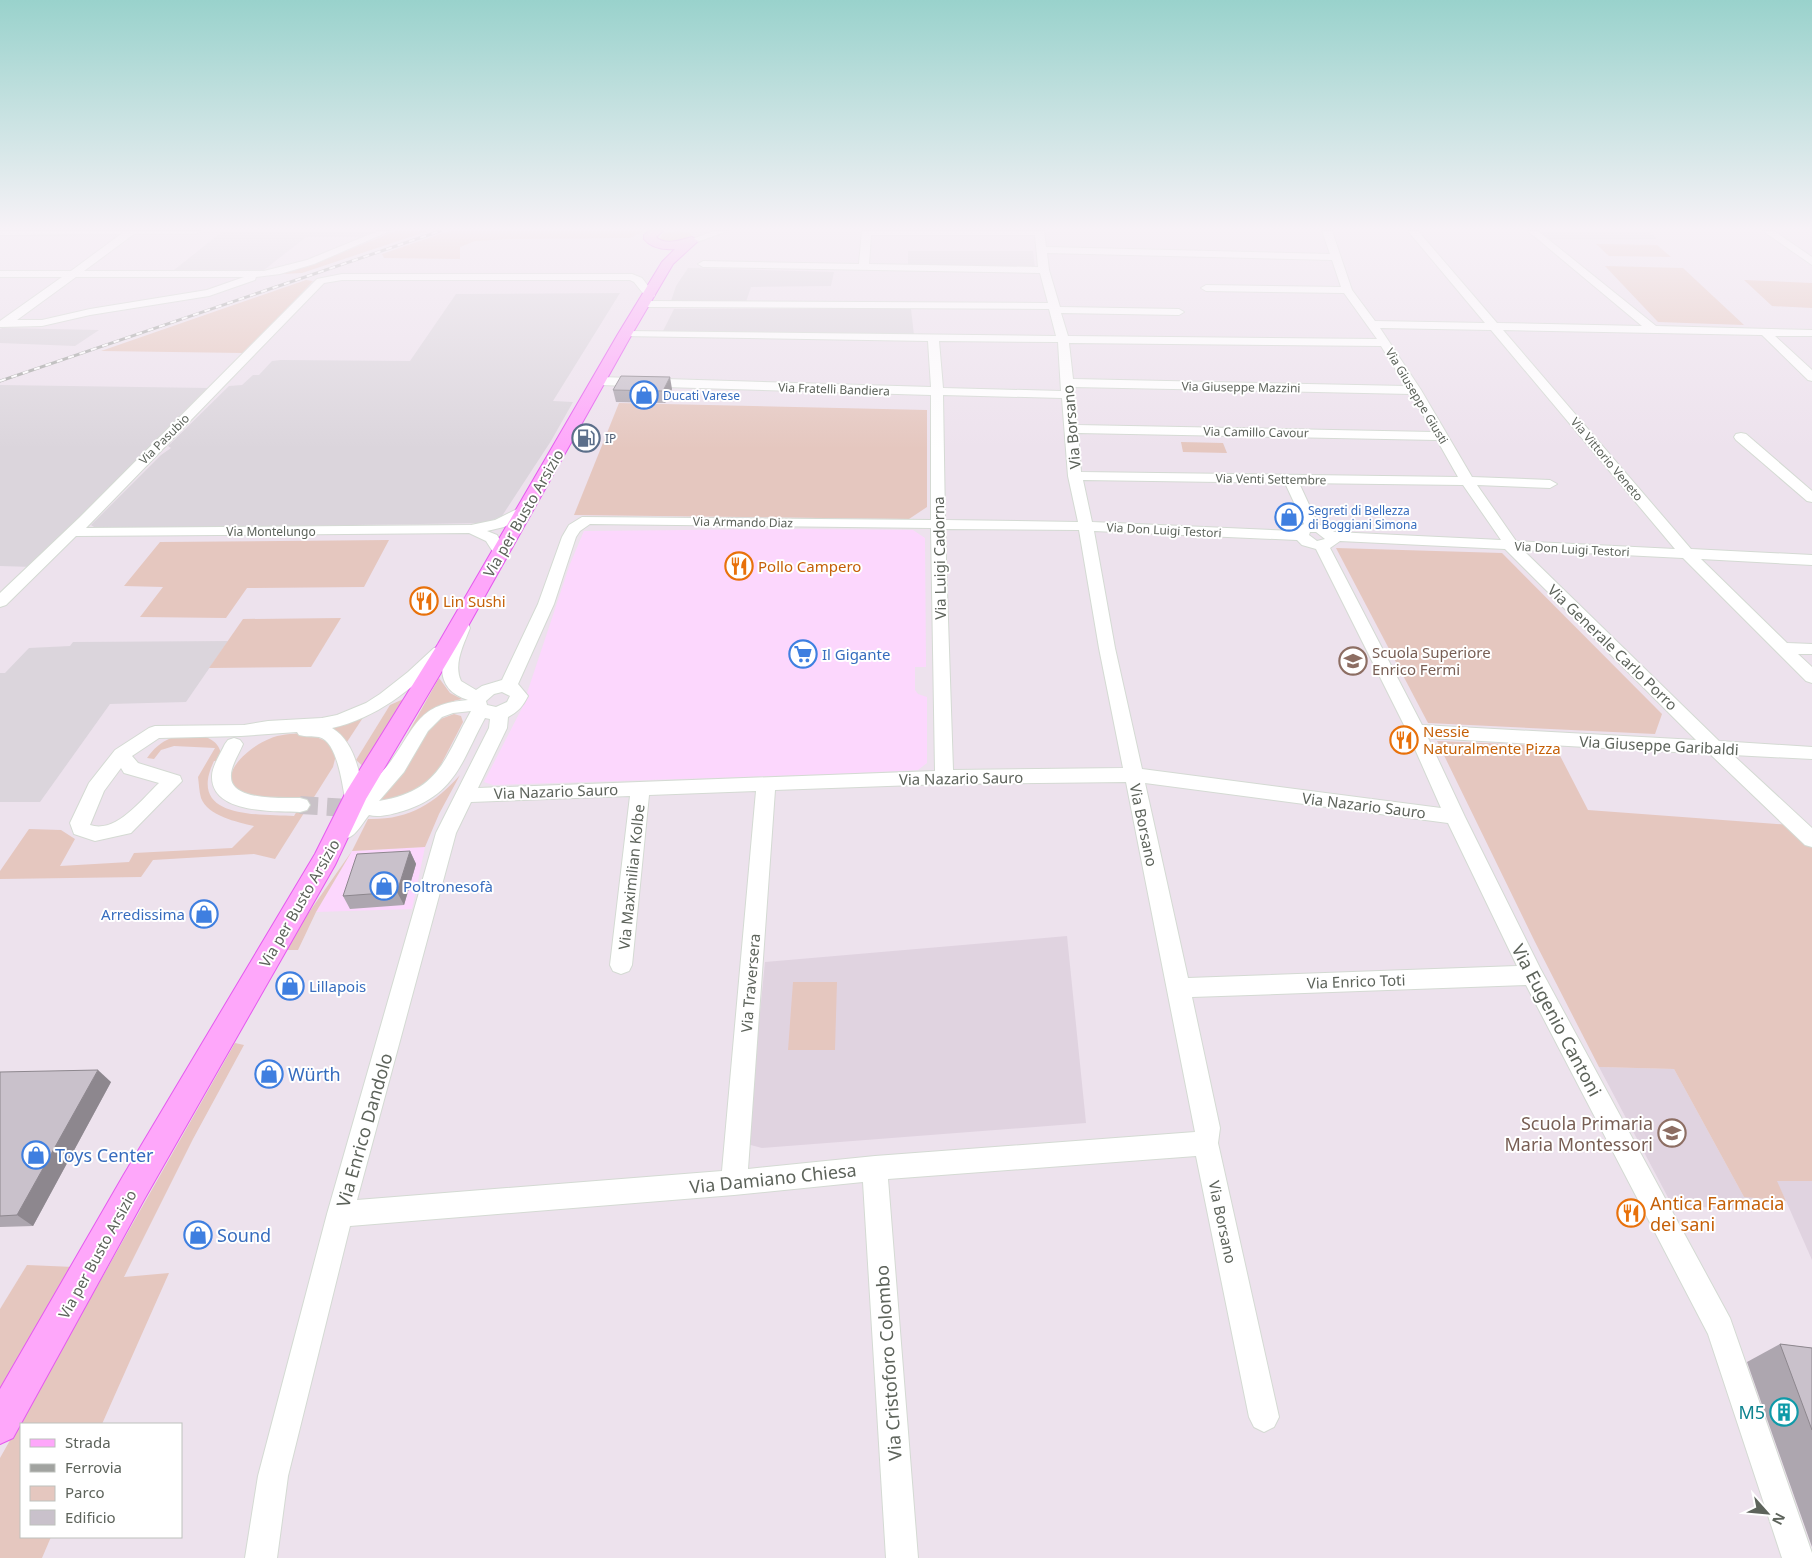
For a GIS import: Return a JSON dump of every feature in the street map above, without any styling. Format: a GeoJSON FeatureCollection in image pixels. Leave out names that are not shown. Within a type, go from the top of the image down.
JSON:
{"type":"FeatureCollection","features":[{"type":"Feature","properties":{"kind":"main road","name":"Via per Busto Arsizio"},"geometry":{"type":"LineString","coordinates":[[0,1425],[139,1178],[326,858],[364,804],[470,604],[644,304]]}},
{"type":"Feature","properties":{"kind":"street"},"geometry":{"type":"LineString","coordinates":[[3,324],[31,304]]}},
{"type":"Feature","properties":{"kind":"street"},"geometry":{"type":"LineString","coordinates":[[3,324],[42,323],[90,312],[142,304]]}},
{"type":"Feature","properties":{"kind":"street","name":"Via Pasubio"},"geometry":{"type":"LineString","coordinates":[[0,602],[72,532],[298,304]]}},
{"type":"Feature","properties":{"kind":"street"},"geometry":{"type":"LineString","coordinates":[[860,304],[1179,312]]}},
{"type":"Feature","properties":{"kind":"street","name":"Via Borsano"},"geometry":{"type":"LineString","coordinates":[[1053,304],[1063,339],[1075,476],[1086,526],[1107,648],[1208,1128],[1206,1143],[1264,1417]]}},
{"type":"Feature","properties":{"kind":"street","name":"Via Giuseppe Giusti"},"geometry":{"type":"LineString","coordinates":[[1357,304],[1415,390],[1468,482],[1507,537],[1510,546]]}},
{"type":"Feature","properties":{"kind":"street","name":"Via Vittorio Veneto"},"geometry":{"type":"LineString","coordinates":[[1476,304],[1687,554],[1812,677]]}},
{"type":"Feature","properties":{"kind":"street"},"geometry":{"type":"LineString","coordinates":[[1620,304],[1652,330]]}},
{"type":"Feature","properties":{"kind":"street"},"geometry":{"type":"LineString","coordinates":[[1371,324],[1812,333]]}},
{"type":"Feature","properties":{"kind":"street"},"geometry":{"type":"LineString","coordinates":[[1765,332],[1812,377]]}},
{"type":"Feature","properties":{"kind":"street"},"geometry":{"type":"LineString","coordinates":[[625,334],[1385,343]]}},
{"type":"Feature","properties":{"kind":"street","name":"Via Luigi Cadorna"},"geometry":{"type":"LineString","coordinates":[[933,338],[936,392],[944,777]]}},
{"type":"Feature","properties":{"kind":"street","name":"Via Fratelli Bandiera"},"geometry":{"type":"LineString","coordinates":[[599,381],[936,392],[1068,389]]}},
{"type":"Feature","properties":{"kind":"street","name":"Via Giuseppe Mazzini"},"geometry":{"type":"LineString","coordinates":[[1068,389],[1415,390]]}},
{"type":"Feature","properties":{"kind":"street","name":"Via Camillo Cavour"},"geometry":{"type":"LineString","coordinates":[[1071,428],[1441,436]]}},
{"type":"Feature","properties":{"kind":"street"},"geometry":{"type":"LineString","coordinates":[[1741,437],[1812,498]]}},
{"type":"Feature","properties":{"kind":"street","name":"Via Venti Settembre"},"geometry":{"type":"LineString","coordinates":[[1075,476],[1468,482]]}},
{"type":"Feature","properties":{"kind":"street","name":"Via Eugenio Cantoni"},"geometry":{"type":"LineString","coordinates":[[1290,479],[1416,731],[1455,817],[1532,975],[1720,1328],[1798,1558]]}},
{"type":"Feature","properties":{"kind":"street"},"geometry":{"type":"LineString","coordinates":[[1468,482],[1550,484]]}},
{"type":"Feature","properties":{"kind":"street","name":"Via Montelungo"},"geometry":{"type":"LineString","coordinates":[[72,532],[470,529],[499,524],[524,511]]}},
{"type":"Feature","properties":{"kind":"street","name":"Via Armando Diaz"},"geometry":{"type":"LineString","coordinates":[[508,687],[546,604],[574,528],[587,520],[1086,526]]}},
{"type":"Feature","properties":{"kind":"street","name":"Via Don Luigi Testori"},"geometry":{"type":"LineString","coordinates":[[1086,526],[1812,560]]}},
{"type":"Feature","properties":{"kind":"street","name":"Via Montelungo"},"geometry":{"type":"LineString","coordinates":[[470,529],[492,538],[500,552]]}},
{"type":"Feature","properties":{"kind":"street","name":"Via Generale Carlo Porro"},"geometry":{"type":"LineString","coordinates":[[1510,546],[1716,749],[1812,840]]}},
{"type":"Feature","properties":{"kind":"street"},"geometry":{"type":"LineString","coordinates":[[470,604],[449,665],[450,678],[459,690],[484,706]]}},
{"type":"Feature","properties":{"kind":"street"},"geometry":{"type":"LineString","coordinates":[[120,755],[130,768],[173,781],[124,828],[95,834],[81,829],[80,822],[96,788],[120,755],[155,732],[198,729],[240,741],[324,724],[378,705],[398,691],[448,644]]}},
{"type":"Feature","properties":{"kind":"street"},"geometry":{"type":"LineString","coordinates":[[1782,648],[1812,649]]}},
{"type":"Feature","properties":{"kind":"street"},"geometry":{"type":"LineString","coordinates":[[300,805],[248,802],[234,798],[224,789],[221,776],[240,741],[285,731],[326,732],[337,741],[364,804],[394,807],[413,802],[428,793],[440,782],[484,706],[488,690],[508,687],[517,692],[518,701],[509,709],[484,706],[451,707],[436,713],[422,727],[397,767],[383,782],[326,858]]}},
{"type":"Feature","properties":{"kind":"street","name":"Via Enrico Dandolo"},"geometry":{"type":"LineString","coordinates":[[261,1558],[273,1476],[340,1214],[446,833],[498,728],[484,706]]}},
{"type":"Feature","properties":{"kind":"street","name":"Via Giuseppe Garibaldi"},"geometry":{"type":"LineString","coordinates":[[1416,731],[1812,753]]}},
{"type":"Feature","properties":{"kind":"street","name":"Via Nazario Sauro"},"geometry":{"type":"LineString","coordinates":[[465,795],[944,777],[1134,775],[1455,817]]}},
{"type":"Feature","properties":{"kind":"street","name":"Via Traversera"},"geometry":{"type":"LineString","coordinates":[[734,1183],[766,784]]}},
{"type":"Feature","properties":{"kind":"street","name":"Via Maximilian Kolbe"},"geometry":{"type":"LineString","coordinates":[[621,965],[640,788]]}},
{"type":"Feature","properties":{"kind":"street","name":"Via Enrico Toti"},"geometry":{"type":"LineString","coordinates":[[1179,988],[1532,975]]}},
{"type":"Feature","properties":{"kind":"street","name":"Via Damiano Chiesa"},"geometry":{"type":"LineString","coordinates":[[340,1214],[734,1183],[874,1168],[1206,1143]]}},
{"type":"Feature","properties":{"kind":"street","name":"Via Cristoforo Colombo"},"geometry":{"type":"LineString","coordinates":[[874,1168],[902,1558]]}},
{"type":"Feature","properties":{"kind":"shaded area"},"geometry":{"type":"Polygon","coordinates":[[[449,304],[613,304],[553,401],[573,402],[551,441],[502,516],[485,523],[97,529],[91,525],[161,455],[171,448],[168,446],[229,386],[242,385],[253,375],[259,375],[272,361],[410,361],[449,304]]]}},
{"type":"Feature","properties":{"kind":"shaded area"},"geometry":{"type":"Polygon","coordinates":[[[674,309],[911,309],[914,335],[663,331],[674,309]]]}},
{"type":"Feature","properties":{"kind":"shaded area"},"geometry":{"type":"Polygon","coordinates":[[[0,329],[99,330],[75,346],[0,343],[0,329]]]}},
{"type":"Feature","properties":{"kind":"shaded area"},"geometry":{"type":"Polygon","coordinates":[[[0,385],[209,388],[33,567],[0,566],[0,385]]]}},
{"type":"Feature","properties":{"kind":"shaded area"},"geometry":{"type":"Polygon","coordinates":[[[913,530],[925,538],[926,667],[915,667],[915,690],[918,694],[927,697],[927,763],[918,770],[833,774],[493,785],[484,782],[522,708],[570,564],[584,531],[913,530]]]}},
{"type":"Feature","properties":{"kind":"shaded area"},"geometry":{"type":"Polygon","coordinates":[[[228,641],[186,702],[110,704],[40,802],[0,802],[0,673],[5,673],[29,648],[70,646],[73,642],[228,641]]]}},
{"type":"Feature","properties":{"kind":"shaded area"},"geometry":{"type":"Polygon","coordinates":[[[425,847],[412,909],[316,912],[352,851],[425,847]]]}},
{"type":"Feature","properties":{"kind":"shaded area"},"geometry":{"type":"Polygon","coordinates":[[[1067,936],[1086,1123],[762,1148],[747,1144],[765,962],[1067,936]]]}},
{"type":"Feature","properties":{"kind":"shaded area","name":"Scuola Primaria Maria Montessori"},"geometry":{"type":"Polygon","coordinates":[[[1599,1067],[1674,1069],[1744,1197],[1756,1197],[1762,1211],[1672,1205],[1599,1067]]]}},
{"type":"Feature","properties":{"kind":"shaded area"},"geometry":{"type":"Polygon","coordinates":[[[1776,1181],[1812,1181],[1812,1260],[1786,1201],[1776,1181]]]}},
{"type":"Feature","properties":{"kind":"green space"},"geometry":{"type":"Polygon","coordinates":[[[238,304],[291,304],[244,353],[101,351],[238,304]]]}},
{"type":"Feature","properties":{"kind":"green space"},"geometry":{"type":"Polygon","coordinates":[[[1641,304],[1721,304],[1744,325],[1658,322],[1641,304]]]}},
{"type":"Feature","properties":{"kind":"green space"},"geometry":{"type":"Polygon","coordinates":[[[1770,304],[1812,304],[1812,308],[1772,306],[1770,304]]]}},
{"type":"Feature","properties":{"kind":"green space"},"geometry":{"type":"Polygon","coordinates":[[[619,403],[927,410],[927,507],[909,519],[574,515],[619,403]]]}},
{"type":"Feature","properties":{"kind":"green space"},"geometry":{"type":"Polygon","coordinates":[[[1181,442],[1223,443],[1227,453],[1183,452],[1181,442]]]}},
{"type":"Feature","properties":{"kind":"green space"},"geometry":{"type":"Polygon","coordinates":[[[389,540],[364,587],[247,588],[226,618],[140,617],[163,587],[124,586],[160,542],[389,540]]]}},
{"type":"Feature","properties":{"kind":"green space"},"geometry":{"type":"Polygon","coordinates":[[[1336,548],[1502,553],[1662,714],[1655,734],[1428,723],[1336,548]]]}},
{"type":"Feature","properties":{"kind":"green space"},"geometry":{"type":"Polygon","coordinates":[[[341,618],[311,667],[209,668],[243,619],[341,618]]]}},
{"type":"Feature","properties":{"kind":"green space"},"geometry":{"type":"Polygon","coordinates":[[[439,678],[450,693],[462,699],[439,707],[407,744],[398,751],[439,678]]]}},
{"type":"Feature","properties":{"kind":"green space"},"geometry":{"type":"Polygon","coordinates":[[[408,697],[366,769],[356,760],[390,705],[408,697]]]}},
{"type":"Feature","properties":{"kind":"green space"},"geometry":{"type":"Polygon","coordinates":[[[366,713],[345,745],[323,727],[366,713]]]}},
{"type":"Feature","properties":{"kind":"green space"},"geometry":{"type":"Polygon","coordinates":[[[454,714],[461,716],[463,722],[434,778],[424,787],[396,799],[379,800],[428,730],[438,720],[454,714]]]}},
{"type":"Feature","properties":{"kind":"green space"},"geometry":{"type":"Polygon","coordinates":[[[303,733],[330,743],[336,755],[333,767],[275,859],[254,854],[153,860],[141,877],[0,879],[0,871],[29,829],[61,830],[75,839],[60,866],[129,862],[134,853],[232,848],[254,826],[216,814],[201,798],[198,777],[215,748],[174,746],[161,750],[154,759],[147,758],[158,746],[171,738],[188,735],[205,737],[212,740],[221,752],[221,761],[214,761],[208,780],[210,794],[218,803],[230,810],[245,813],[294,816],[303,801],[270,800],[245,795],[232,785],[231,777],[233,769],[239,761],[262,742],[286,734],[303,733]]]}},
{"type":"Feature","properties":{"kind":"green space"},"geometry":{"type":"Polygon","coordinates":[[[1437,741],[1555,746],[1588,810],[1790,825],[1812,847],[1812,1181],[1777,1181],[1786,1201],[1744,1197],[1674,1069],[1599,1067],[1535,942],[1437,741]]]}},
{"type":"Feature","properties":{"kind":"green space"},"geometry":{"type":"Polygon","coordinates":[[[460,775],[439,814],[425,847],[352,851],[368,819],[396,817],[420,808],[440,794],[460,775]]]}},
{"type":"Feature","properties":{"kind":"green space"},"geometry":{"type":"Polygon","coordinates":[[[352,851],[316,912],[298,950],[286,950],[305,918],[352,851]]]}},
{"type":"Feature","properties":{"kind":"green space"},"geometry":{"type":"Polygon","coordinates":[[[793,982],[837,982],[835,1050],[788,1050],[793,982]]]}},
{"type":"Feature","properties":{"kind":"green space"},"geometry":{"type":"Polygon","coordinates":[[[235,1043],[244,1045],[193,1139],[124,1277],[169,1273],[102,1423],[20,1423],[20,1538],[51,1538],[42,1558],[0,1558],[0,1458],[235,1043]]]}},
{"type":"Feature","properties":{"kind":"green space"},"geometry":{"type":"Polygon","coordinates":[[[27,1265],[74,1267],[0,1394],[0,1309],[27,1265]]]}},
{"type":"Feature","properties":{"kind":"building"},"geometry":{"type":"Polygon","coordinates":[[[621,376],[670,377],[663,391],[613,390],[621,376]]]}},
{"type":"Feature","properties":{"kind":"building"},"geometry":{"type":"Polygon","coordinates":[[[410,851],[397,892],[343,896],[357,854],[410,851]]]}},
{"type":"Feature","properties":{"kind":"building","name":"Toys Center"},"geometry":{"type":"Polygon","coordinates":[[[98,1070],[17,1215],[0,1216],[0,1072],[98,1070]]]}},
{"type":"Feature","properties":{"kind":"building"},"geometry":{"type":"Polygon","coordinates":[[[1780,1344],[1812,1348],[1812,1430],[1780,1344]]]}},
{"type":"Feature","properties":{"kind":"tunnel"},"geometry":{"type":"LineString","coordinates":[[300,805],[364,809]]}},
{"type":"Feature","properties":{"kind":"railway"},"geometry":{"type":"LineString","coordinates":[[0,381],[227,304]]}},
{"type":"Feature","properties":{"kind":"place","name":"Ducati Varese"},"geometry":{"type":"Point","coordinates":[644,395]}},
{"type":"Feature","properties":{"kind":"place","name":"IP"},"geometry":{"type":"Point","coordinates":[586,438]}},
{"type":"Feature","properties":{"kind":"place","name":"Segreti di Bellezza di Boggiani Simona"},"geometry":{"type":"Point","coordinates":[1289,517]}},
{"type":"Feature","properties":{"kind":"place","name":"Pollo Campero"},"geometry":{"type":"Point","coordinates":[739,566]}},
{"type":"Feature","properties":{"kind":"place","name":"Lin Sushi"},"geometry":{"type":"Point","coordinates":[424,601]}},
{"type":"Feature","properties":{"kind":"place","name":"Il Gigante"},"geometry":{"type":"Point","coordinates":[803,654]}},
{"type":"Feature","properties":{"kind":"place","name":"Scuola Superiore Enrico Fermi"},"geometry":{"type":"Point","coordinates":[1353,661]}},
{"type":"Feature","properties":{"kind":"place","name":"Nessie Naturalmente Pizza"},"geometry":{"type":"Point","coordinates":[1404,740]}},
{"type":"Feature","properties":{"kind":"place","name":"Poltronesofà"},"geometry":{"type":"Point","coordinates":[384,886]}},
{"type":"Feature","properties":{"kind":"place","name":"Arredissima"},"geometry":{"type":"Point","coordinates":[204,914]}},
{"type":"Feature","properties":{"kind":"place","name":"Lillapois"},"geometry":{"type":"Point","coordinates":[290,986]}},
{"type":"Feature","properties":{"kind":"place","name":"Würth"},"geometry":{"type":"Point","coordinates":[269,1074]}},
{"type":"Feature","properties":{"kind":"place","name":"Scuola Primaria Maria Montessori"},"geometry":{"type":"Point","coordinates":[1672,1133]}},
{"type":"Feature","properties":{"kind":"place","name":"Toys Center"},"geometry":{"type":"Point","coordinates":[36,1155]}},
{"type":"Feature","properties":{"kind":"place","name":"Antica Farmacia dei sani"},"geometry":{"type":"Point","coordinates":[1631,1213]}},
{"type":"Feature","properties":{"kind":"place","name":"Sound"},"geometry":{"type":"Point","coordinates":[198,1235]}},
{"type":"Feature","properties":{"kind":"place","name":"M5"},"geometry":{"type":"Point","coordinates":[1784,1412]}}]}
